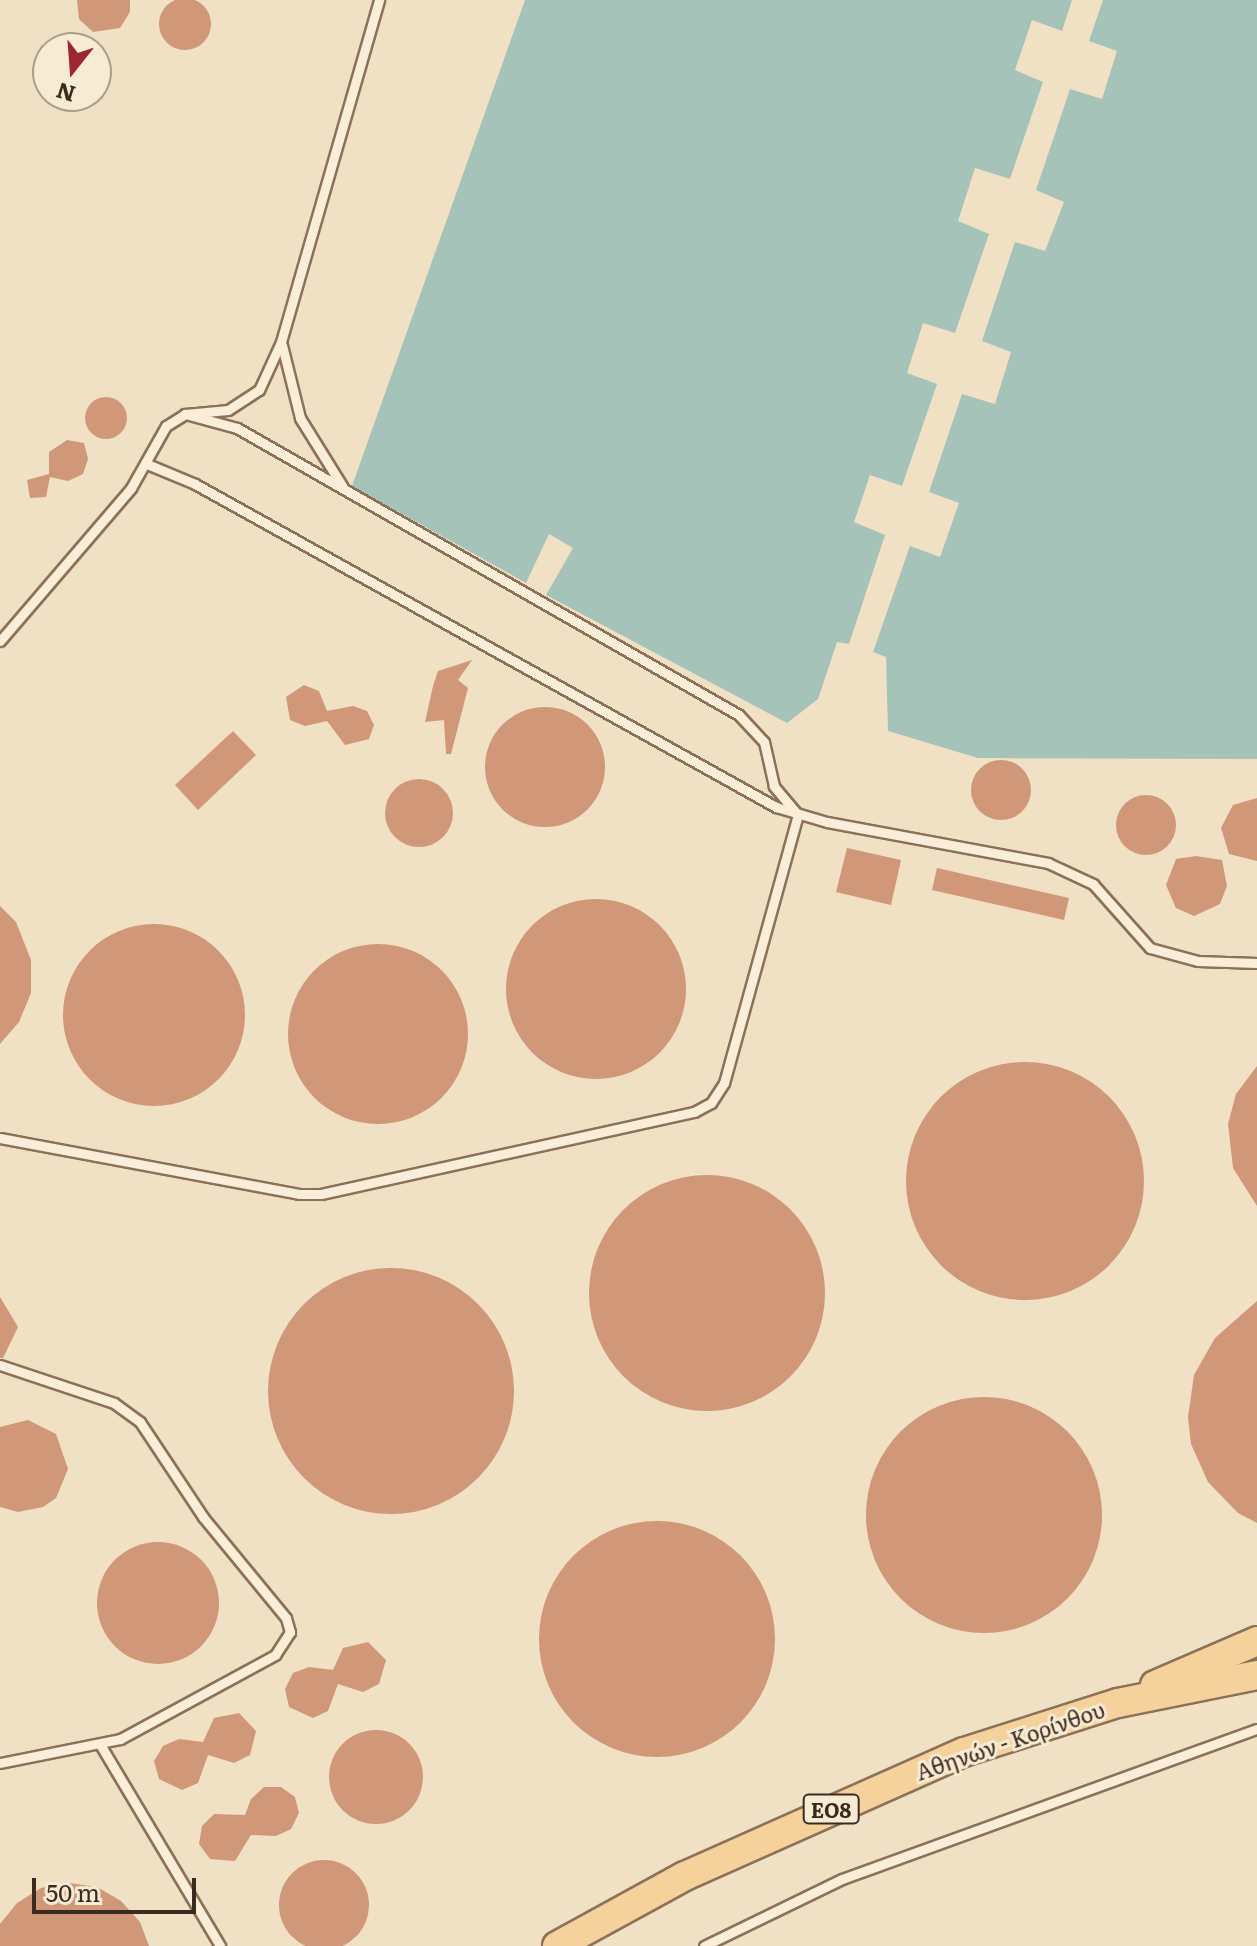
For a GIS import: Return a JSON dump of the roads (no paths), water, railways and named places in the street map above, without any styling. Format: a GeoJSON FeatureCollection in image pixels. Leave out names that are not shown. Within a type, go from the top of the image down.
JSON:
{"type":"FeatureCollection","features":[{"type":"Feature","properties":{"kind":"main road","name":"Αθηνών - Κορίνθου"},"geometry":{"type":"LineString","coordinates":[[1118,1703],[1257,1641]]}},
{"type":"Feature","properties":{"kind":"main road","name":"Αθηνών - Κορίνθου"},"geometry":{"type":"LineString","coordinates":[[557,1946],[685,1876],[964,1752],[1118,1703],[1257,1675]]}},
{"type":"Feature","properties":{"kind":"lane"},"geometry":{"type":"LineString","coordinates":[[0,641],[147,464],[166,426],[185,414],[228,410],[245,403],[259,390],[281,342],[379,0]]}},
{"type":"Feature","properties":{"kind":"lane"},"geometry":{"type":"LineString","coordinates":[[281,342],[300,418],[332,476],[356,498]]}},
{"type":"Feature","properties":{"kind":"lane"},"geometry":{"type":"LineString","coordinates":[[185,414],[219,419],[739,715],[764,742],[774,786],[798,815]]}},
{"type":"Feature","properties":{"kind":"lane"},"geometry":{"type":"LineString","coordinates":[[147,464],[195,484],[746,793],[798,815],[1048,863],[1093,884],[1150,948],[1185,959],[1257,963]]}},
{"type":"Feature","properties":{"kind":"lane"},"geometry":{"type":"LineString","coordinates":[[0,1138],[299,1194],[321,1194],[694,1112],[711,1103],[724,1083],[798,815]]}},
{"type":"Feature","properties":{"kind":"lane"},"geometry":{"type":"LineString","coordinates":[[0,1365],[114,1403],[140,1422],[203,1517],[286,1618],[290,1632],[275,1655],[101,1746],[0,1763]]}},
{"type":"Feature","properties":{"kind":"lane"},"geometry":{"type":"LineString","coordinates":[[704,1946],[842,1879],[1257,1729]]}},
{"type":"Feature","properties":{"kind":"lane"},"geometry":{"type":"LineString","coordinates":[[101,1746],[220,1946]]}},
{"type":"Feature","properties":{"kind":"water"},"geometry":{"type":"Polygon","coordinates":[[[525,0],[1072,0],[1062,31],[1032,20],[1015,70],[1043,82],[1010,179],[975,168],[958,221],[989,234],[955,333],[923,323],[907,373],[937,384],[902,486],[870,475],[854,522],[885,535],[849,644],[837,642],[818,699],[787,723],[546,595],[573,548],[549,534],[526,583],[352,486],[525,0]]]}},
{"type":"Feature","properties":{"kind":"water"},"geometry":{"type":"Polygon","coordinates":[[[1103,0],[1257,0],[1257,759],[978,758],[888,731],[886,657],[873,652],[910,546],[940,557],[959,503],[929,492],[962,394],[995,404],[1011,352],[982,341],[1015,242],[1045,251],[1064,202],[1036,190],[1070,89],[1102,99],[1117,51],[1089,41],[1103,0]]]}}]}
